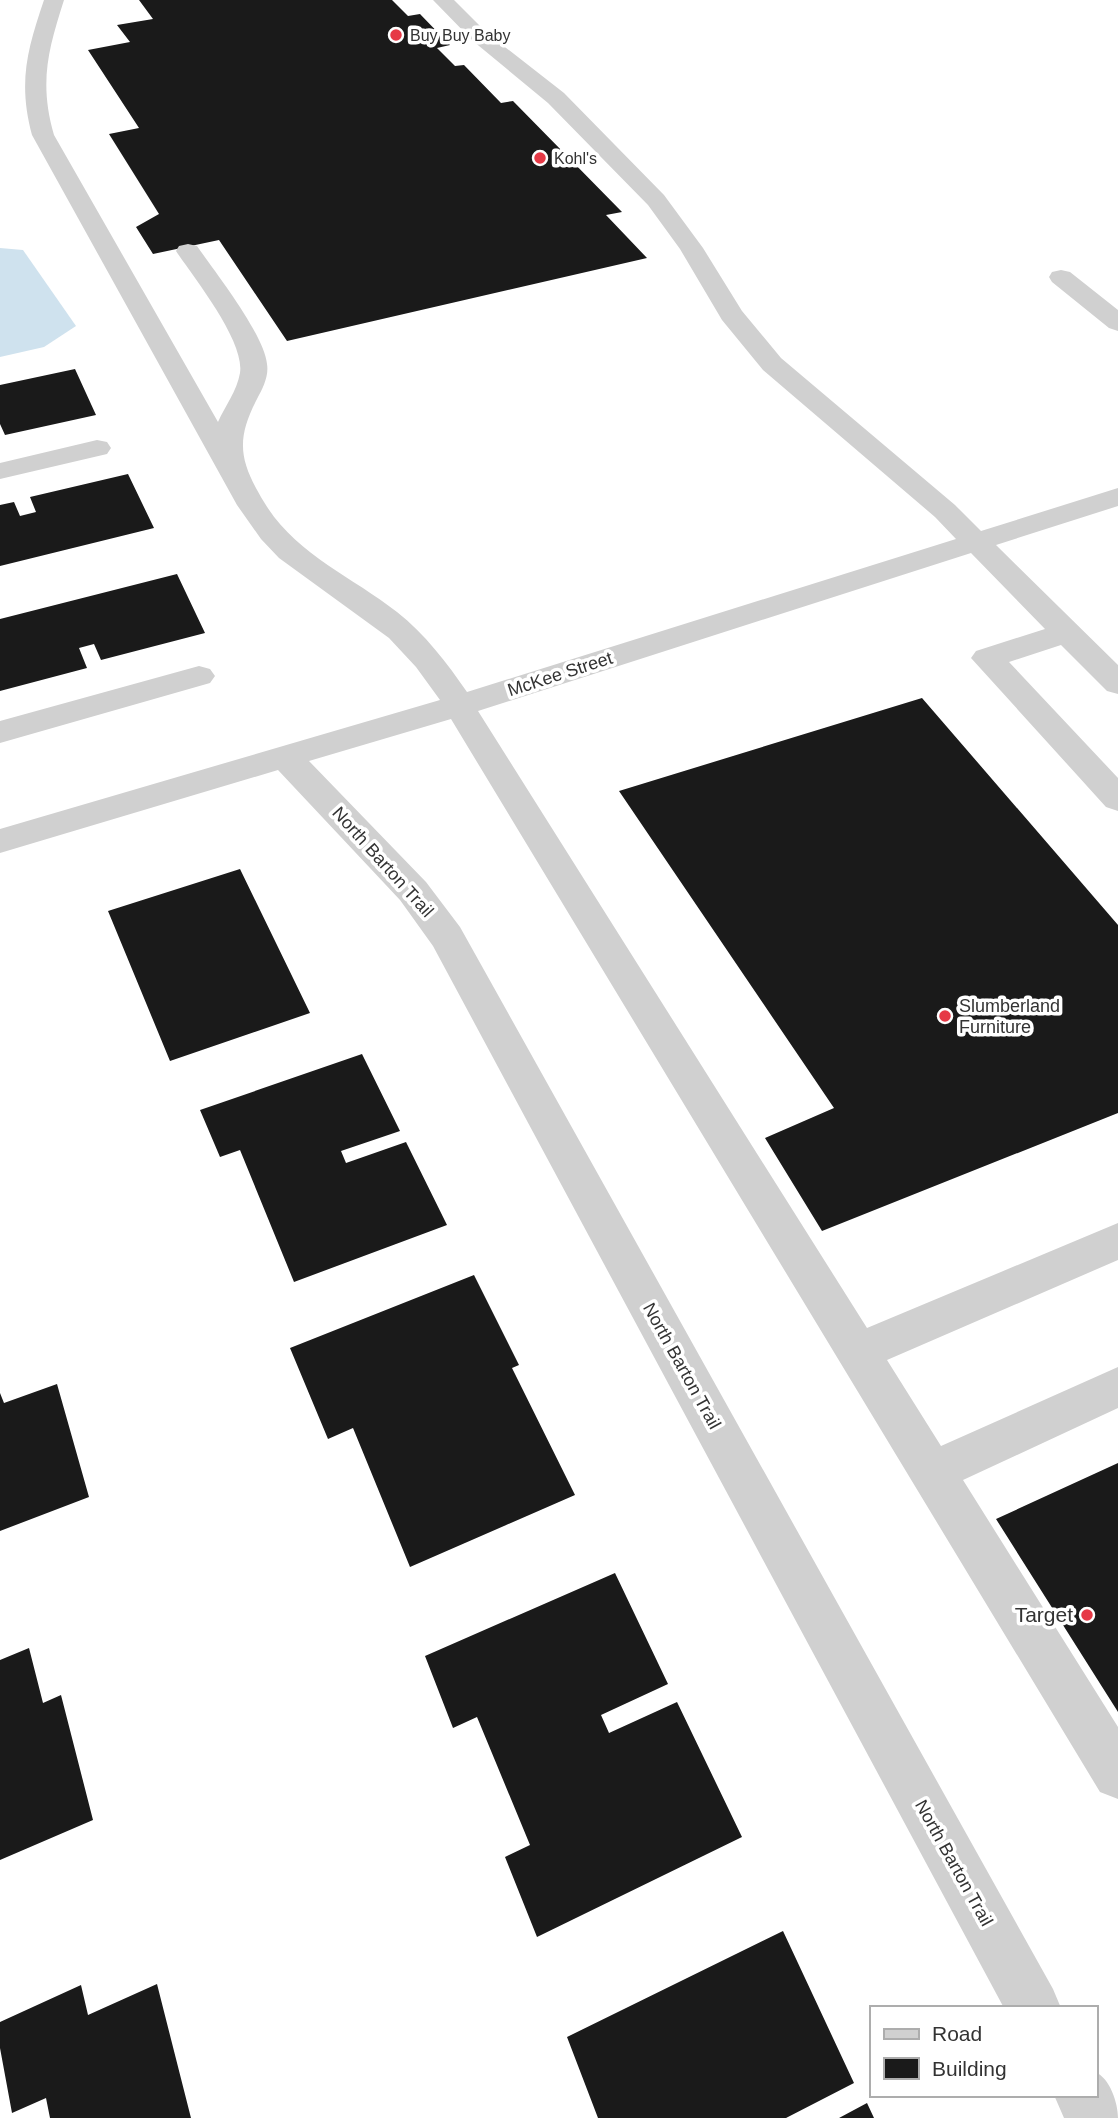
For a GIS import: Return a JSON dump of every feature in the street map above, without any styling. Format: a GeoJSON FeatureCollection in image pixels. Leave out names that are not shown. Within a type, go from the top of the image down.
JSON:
{"type":"FeatureCollection","features":[{"type":"Feature","properties":{"kind":"street"},"geometry":{"type":"LineString","coordinates":[[54,0],[36,60],[33,83],[34,109],[43,135],[232,472],[268,531],[295,557],[366,604],[400,631],[427,659],[1118,1773]]}},
{"type":"Feature","properties":{"kind":"street"},"geometry":{"type":"LineString","coordinates":[[443,0],[480,37],[556,98],[656,201],[677,227],[731,315],[772,364],[945,511],[1118,684]]}},
{"type":"Feature","properties":{"kind":"street"},"geometry":{"type":"LineString","coordinates":[[188,251],[245,342],[254,363],[251,382],[230,425],[227,448],[232,472]]}},
{"type":"Feature","properties":{"kind":"street"},"geometry":{"type":"LineString","coordinates":[[1061,277],[1118,323]]}},
{"type":"Feature","properties":{"kind":"street"},"geometry":{"type":"LineString","coordinates":[[0,471],[97,448]]}},
{"type":"Feature","properties":{"kind":"street","name":"McKee Street"},"geometry":{"type":"LineString","coordinates":[[0,841],[458,706],[1118,498]]}},
{"type":"Feature","properties":{"kind":"street"},"geometry":{"type":"LineString","coordinates":[[1067,633],[987,658],[1118,799]]}},
{"type":"Feature","properties":{"kind":"street"},"geometry":{"type":"LineString","coordinates":[[0,732],[199,676]]}},
{"type":"Feature","properties":{"kind":"street","name":"North Barton Trail"},"geometry":{"type":"LineString","coordinates":[[285,757],[413,891],[447,937],[1033,2006]]}},
{"type":"Feature","properties":{"kind":"street"},"geometry":{"type":"LineString","coordinates":[[859,1352],[1118,1241]]}},
{"type":"Feature","properties":{"kind":"street"},"geometry":{"type":"LineString","coordinates":[[932,1472],[1118,1387]]}},
{"type":"Feature","properties":{"kind":"street"},"geometry":{"type":"LineString","coordinates":[[1083,2097],[1094,2118]]}},
{"type":"Feature","properties":{"kind":"water"},"geometry":{"type":"Polygon","coordinates":[[[0,248],[23,250],[76,326],[44,347],[0,357],[0,248]]]}},
{"type":"Feature","properties":{"kind":"building"},"geometry":{"type":"Polygon","coordinates":[[[139,0],[392,0],[408,16],[420,14],[450,45],[437,48],[455,66],[464,65],[501,103],[513,101],[622,212],[606,215],[647,258],[287,341],[219,240],[153,254],[136,227],[159,214],[109,134],[139,128],[88,50],[130,42],[117,25],[153,19],[139,0]]]}},
{"type":"Feature","properties":{"kind":"building"},"geometry":{"type":"Polygon","coordinates":[[[75,369],[96,415],[5,435],[0,424],[0,385],[75,369]]]}},
{"type":"Feature","properties":{"kind":"building"},"geometry":{"type":"Polygon","coordinates":[[[128,474],[154,528],[0,566],[0,505],[14,502],[20,516],[36,512],[30,497],[128,474]]]}},
{"type":"Feature","properties":{"kind":"building"},"geometry":{"type":"Polygon","coordinates":[[[177,574],[205,633],[101,660],[94,644],[79,648],[87,668],[0,691],[0,619],[177,574]]]}},
{"type":"Feature","properties":{"kind":"building","name":"Slumberland Furniture"},"geometry":{"type":"Polygon","coordinates":[[[922,698],[1118,925],[1118,1113],[822,1231],[765,1138],[834,1108],[619,791],[922,698]]]}},
{"type":"Feature","properties":{"kind":"building"},"geometry":{"type":"Polygon","coordinates":[[[240,869],[310,1013],[170,1061],[108,911],[240,869]]]}},
{"type":"Feature","properties":{"kind":"building"},"geometry":{"type":"Polygon","coordinates":[[[362,1054],[400,1131],[341,1151],[346,1163],[406,1142],[447,1225],[294,1282],[240,1150],[220,1157],[200,1110],[362,1054]]]}},
{"type":"Feature","properties":{"kind":"building"},"geometry":{"type":"Polygon","coordinates":[[[474,1275],[519,1365],[512,1368],[575,1495],[410,1567],[353,1428],[328,1439],[290,1348],[474,1275]]]}},
{"type":"Feature","properties":{"kind":"building"},"geometry":{"type":"Polygon","coordinates":[[[57,1384],[89,1497],[0,1531],[0,1393],[4,1403],[57,1384]]]}},
{"type":"Feature","properties":{"kind":"building","name":"Target"},"geometry":{"type":"Polygon","coordinates":[[[1118,1463],[1118,1712],[996,1519],[1118,1463]]]}},
{"type":"Feature","properties":{"kind":"building"},"geometry":{"type":"Polygon","coordinates":[[[615,1573],[668,1684],[601,1715],[609,1733],[677,1702],[742,1837],[537,1937],[505,1857],[530,1845],[477,1717],[453,1728],[425,1656],[615,1573]]]}},
{"type":"Feature","properties":{"kind":"building"},"geometry":{"type":"Polygon","coordinates":[[[29,1648],[43,1703],[61,1695],[93,1820],[0,1860],[0,1660],[29,1648]]]}},
{"type":"Feature","properties":{"kind":"building"},"geometry":{"type":"Polygon","coordinates":[[[783,1931],[854,2083],[786,2118],[598,2118],[567,2037],[783,1931]]]}},
{"type":"Feature","properties":{"kind":"building"},"geometry":{"type":"Polygon","coordinates":[[[157,1984],[191,2118],[50,2118],[46,2098],[12,2113],[0,2048],[0,2022],[81,1985],[88,2015],[157,1984]]]}},
{"type":"Feature","properties":{"kind":"building"},"geometry":{"type":"Polygon","coordinates":[[[867,2103],[874,2118],[839,2118],[867,2103]]]}},
{"type":"Feature","properties":{"kind":"place","name":"Buy Buy Baby"},"geometry":{"type":"Point","coordinates":[396,35]}},
{"type":"Feature","properties":{"kind":"place","name":"Kohl's"},"geometry":{"type":"Point","coordinates":[540,158]}},
{"type":"Feature","properties":{"kind":"place","name":"Slumberland Furniture"},"geometry":{"type":"Point","coordinates":[945,1016]}},
{"type":"Feature","properties":{"kind":"place","name":"Target"},"geometry":{"type":"Point","coordinates":[1087,1615]}}]}
